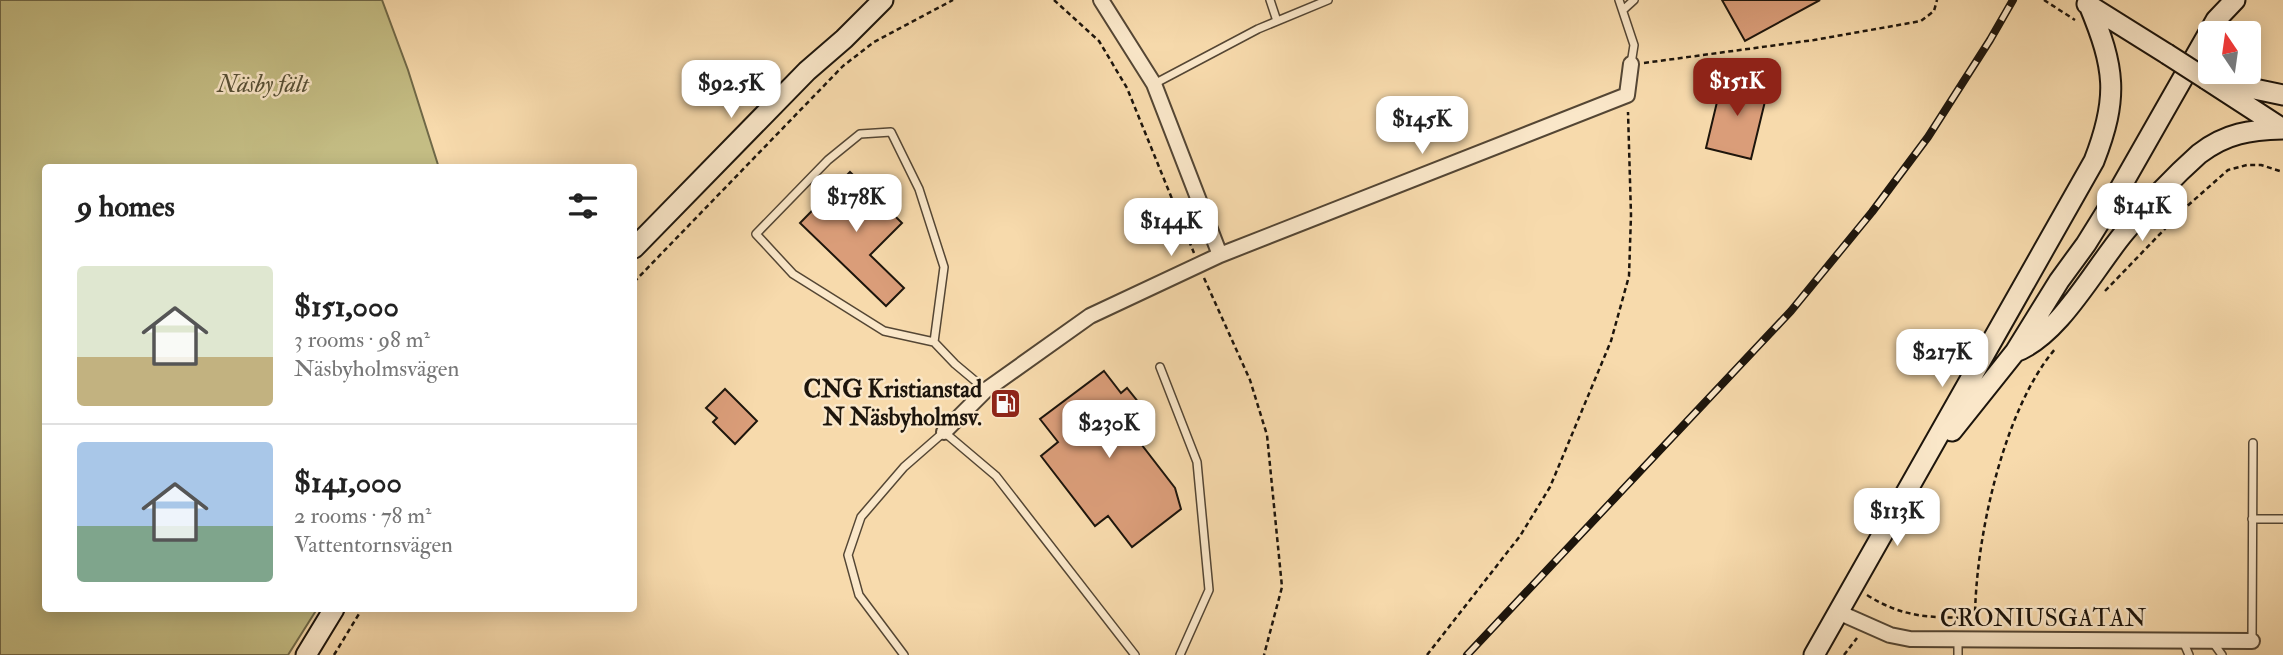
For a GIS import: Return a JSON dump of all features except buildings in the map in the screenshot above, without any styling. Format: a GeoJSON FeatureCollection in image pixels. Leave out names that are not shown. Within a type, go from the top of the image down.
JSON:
{"type":"FeatureCollection","features":[{"type":"Feature","properties":{"kind":"main road"},"geometry":{"type":"LineString","coordinates":[[807,71],[835,32],[865,0]]}},
{"type":"Feature","properties":{"kind":"main road"},"geometry":{"type":"LineString","coordinates":[[637,245],[807,71],[883,0]]}},
{"type":"Feature","properties":{"kind":"main road"},"geometry":{"type":"LineString","coordinates":[[1924,464],[2015,352],[2114,199],[2216,20],[2235,0]]}},
{"type":"Feature","properties":{"kind":"main road"},"geometry":{"type":"LineString","coordinates":[[2080,7],[2198,74]]}},
{"type":"Feature","properties":{"kind":"main road"},"geometry":{"type":"LineString","coordinates":[[1814,655],[2084,181],[2103,138],[2112,96],[2112,75],[2106,48],[2080,7]]}},
{"type":"Feature","properties":{"kind":"main road"},"geometry":{"type":"LineString","coordinates":[[2214,84],[2283,129]]}},
{"type":"Feature","properties":{"kind":"main road"},"geometry":{"type":"LineString","coordinates":[[2230,84],[2283,95]]}},
{"type":"Feature","properties":{"kind":"main road"},"geometry":{"type":"LineString","coordinates":[[2015,352],[2026,348],[2051,328],[2124,232],[2199,154],[2212,144],[2240,132],[2283,129]]}},
{"type":"Feature","properties":{"kind":"main road"},"geometry":{"type":"LineString","coordinates":[[1996,334],[2059,281]]}},
{"type":"Feature","properties":{"kind":"main road"},"geometry":{"type":"LineString","coordinates":[[306,655],[332,612]]}},
{"type":"Feature","properties":{"kind":"street"},"geometry":{"type":"LineString","coordinates":[[1101,0],[1154,84],[1220,255]]}},
{"type":"Feature","properties":{"kind":"street"},"geometry":{"type":"LineString","coordinates":[[944,432],[986,390],[1090,316],[1220,255],[1627,94],[1631,64]]}},
{"type":"Feature","properties":{"kind":"street","name":"CRONIUSGATAN"},"geometry":{"type":"LineString","coordinates":[[1838,612],[1890,635],[1958,648],[1975,641],[2186,648],[2212,641],[2252,642]]}},
{"type":"Feature","properties":{"kind":"lane"},"geometry":{"type":"LineString","coordinates":[[1269,0],[1277,21]]}},
{"type":"Feature","properties":{"kind":"lane"},"geometry":{"type":"LineString","coordinates":[[1154,84],[1277,21],[1328,0]]}},
{"type":"Feature","properties":{"kind":"lane"},"geometry":{"type":"LineString","coordinates":[[1619,0],[1634,45],[1631,64]]}},
{"type":"Feature","properties":{"kind":"lane"},"geometry":{"type":"LineString","coordinates":[[1623,10],[1634,0]]}},
{"type":"Feature","properties":{"kind":"lane"},"geometry":{"type":"LineString","coordinates":[[934,342],[944,267],[919,189],[891,132],[860,134],[828,160],[756,234],[793,274],[884,331],[934,342],[986,390]]}},
{"type":"Feature","properties":{"kind":"lane"},"geometry":{"type":"LineString","coordinates":[[1160,367],[1197,462],[1209,590],[1180,655]]}},
{"type":"Feature","properties":{"kind":"lane"},"geometry":{"type":"LineString","coordinates":[[904,655],[859,595],[848,555],[861,517],[904,467],[944,432],[996,476],[1135,655]]}},
{"type":"Feature","properties":{"kind":"lane"},"geometry":{"type":"LineString","coordinates":[[2252,642],[2253,443]]}},
{"type":"Feature","properties":{"kind":"lane"},"geometry":{"type":"LineString","coordinates":[[2252,519],[2283,519]]}},
{"type":"Feature","properties":{"kind":"lane"},"geometry":{"type":"LineString","coordinates":[[2212,641],[2221,655]]}},
{"type":"Feature","properties":{"kind":"path"},"geometry":{"type":"LineString","coordinates":[[637,279],[843,66],[874,42],[953,0]]}},
{"type":"Feature","properties":{"kind":"path"},"geometry":{"type":"LineString","coordinates":[[1054,0],[1099,41],[1127,88],[1198,265],[1250,380],[1267,435],[1282,587],[1264,655]]}},
{"type":"Feature","properties":{"kind":"path"},"geometry":{"type":"LineString","coordinates":[[1631,64],[1814,40],[1921,21],[1934,11],[1937,0]]}},
{"type":"Feature","properties":{"kind":"path"},"geometry":{"type":"LineString","coordinates":[[2044,0],[2080,7]]}},
{"type":"Feature","properties":{"kind":"path"},"geometry":{"type":"LineString","coordinates":[[1427,655],[1520,536],[1550,487],[1611,341],[1629,276],[1632,215],[1627,94]]}},
{"type":"Feature","properties":{"kind":"path"},"geometry":{"type":"LineString","coordinates":[[2098,299],[2185,208],[2228,170],[2239,166],[2261,165],[2283,172]]}},
{"type":"Feature","properties":{"kind":"path"},"geometry":{"type":"LineString","coordinates":[[1975,641],[1975,588],[1981,540],[2002,460],[2026,396],[2057,346]]}},
{"type":"Feature","properties":{"kind":"path"},"geometry":{"type":"LineString","coordinates":[[1877,601],[1910,615],[1975,618]]}},
{"type":"Feature","properties":{"kind":"path"},"geometry":{"type":"LineString","coordinates":[[334,655],[360,612]]}},
{"type":"Feature","properties":{"kind":"green space","name":"Näsby fält"},"geometry":{"type":"Polygon","coordinates":[[[0,0],[382,0],[438,164],[42,164],[42,612],[315,612],[288,655],[0,655],[0,0]]]}},
{"type":"Feature","properties":{"kind":"railway"},"geometry":{"type":"LineString","coordinates":[[1467,655],[1791,311],[1872,212],[1928,137],[2013,0]]}},
{"type":"Feature","properties":{"kind":"place","name":"CNG Kristianstad N Näsbyholmsv."},"geometry":{"type":"Point","coordinates":[1005,403]}}]}
